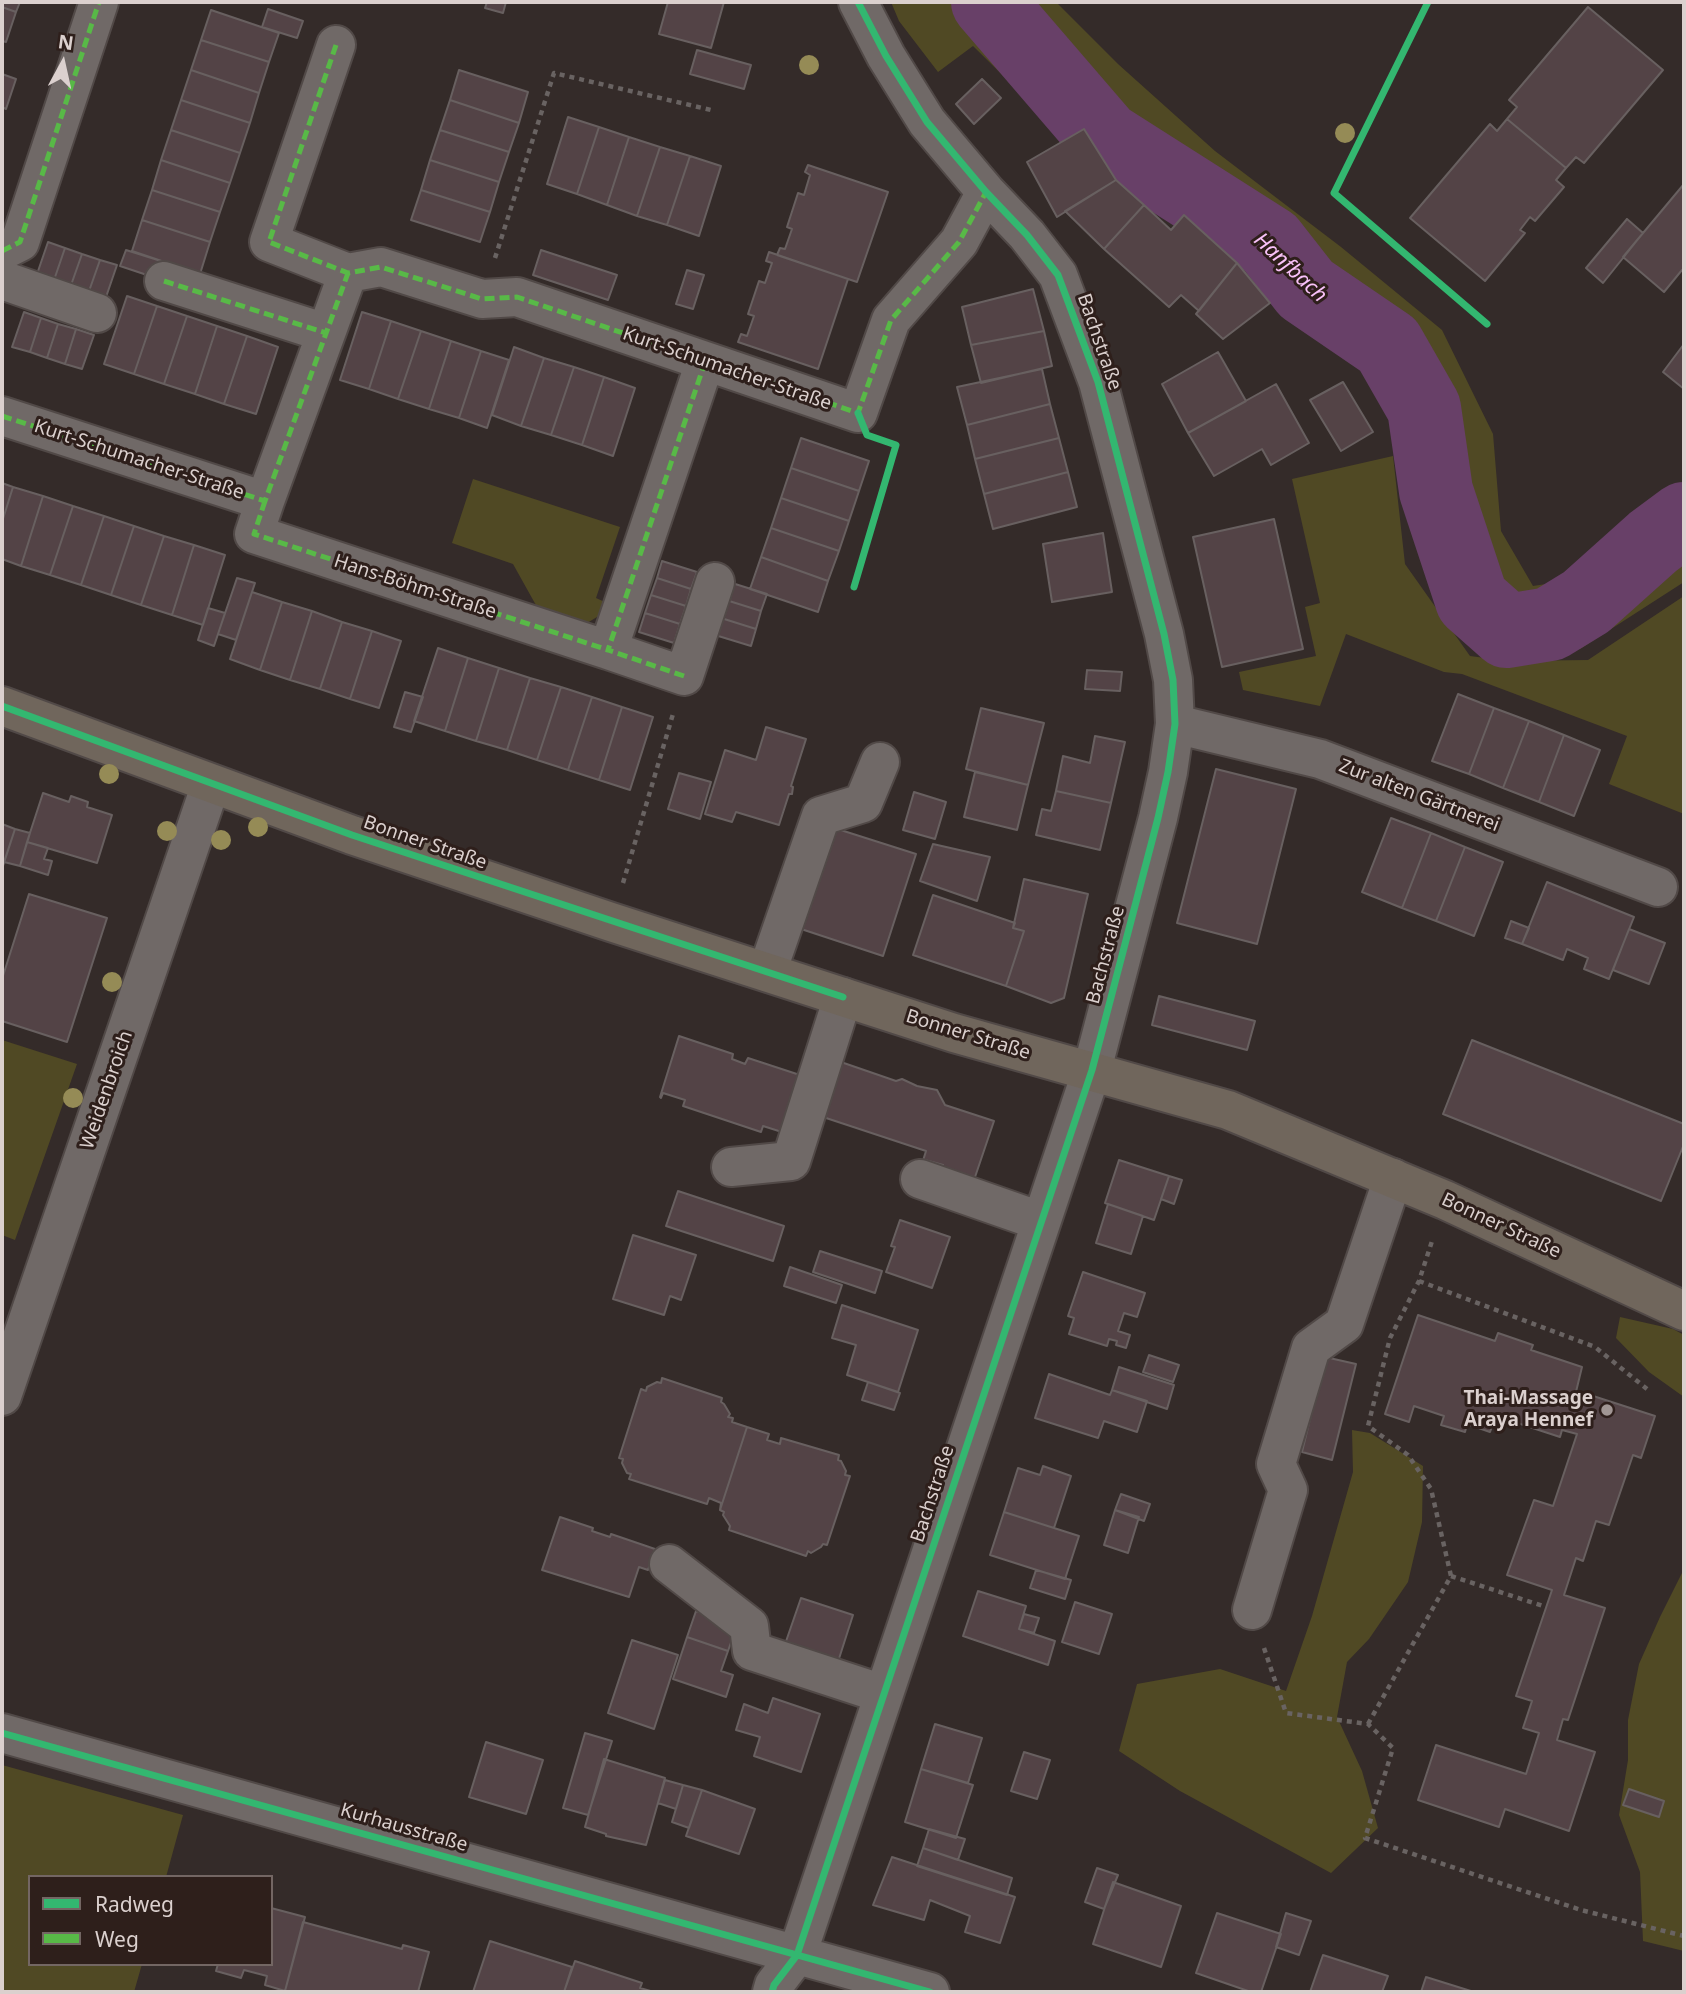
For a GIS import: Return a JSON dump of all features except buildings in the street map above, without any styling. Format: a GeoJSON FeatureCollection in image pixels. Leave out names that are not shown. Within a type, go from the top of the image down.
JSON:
{"type":"FeatureCollection","features":[{"type":"Feature","properties":{"kind":"main road","name":"Bonner Straße"},"geometry":{"type":"LineString","coordinates":[[2,706],[352,835],[611,922],[1002,1047],[1228,1110],[1445,1200],[1684,1311]]}},
{"type":"Feature","properties":{"kind":"street"},"geometry":{"type":"LineString","coordinates":[[2,251],[20,242],[99,2]]}},
{"type":"Feature","properties":{"kind":"street","name":"Bachstraße"},"geometry":{"type":"LineString","coordinates":[[797,1955],[1092,1070],[1158,818],[1175,724],[1173,680],[1164,635],[1098,382],[1058,275],[1027,235],[986,192],[927,122],[886,56],[858,2]]}},
{"type":"Feature","properties":{"kind":"street"},"geometry":{"type":"LineString","coordinates":[[336,45],[269,242],[348,273]]}},
{"type":"Feature","properties":{"kind":"street","name":"Kurt-Schumacher-Straße"},"geometry":{"type":"LineString","coordinates":[[2,416],[265,501],[348,273],[381,267],[482,299],[517,297],[858,413],[891,320],[959,242],[986,192]]}},
{"type":"Feature","properties":{"kind":"street"},"geometry":{"type":"LineString","coordinates":[[2,280],[97,313]]}},
{"type":"Feature","properties":{"kind":"street"},"geometry":{"type":"LineString","coordinates":[[164,281],[326,333]]}},
{"type":"Feature","properties":{"kind":"street"},"geometry":{"type":"LineString","coordinates":[[608,650],[705,362]]}},
{"type":"Feature","properties":{"kind":"street","name":"Hans-Böhm-Straße"},"geometry":{"type":"LineString","coordinates":[[265,501],[254,534],[684,676]]}},
{"type":"Feature","properties":{"kind":"street"},"geometry":{"type":"LineString","coordinates":[[684,676],[715,582]]}},
{"type":"Feature","properties":{"kind":"street","name":"Zur alten Gärtnerei"},"geometry":{"type":"LineString","coordinates":[[1175,724],[1321,759],[1658,887]]}},
{"type":"Feature","properties":{"kind":"street"},"geometry":{"type":"LineString","coordinates":[[767,972],[821,816],[863,803],[880,762]]}},
{"type":"Feature","properties":{"kind":"street","name":"Weidenbroich"},"geometry":{"type":"LineString","coordinates":[[2,1396],[211,783]]}},
{"type":"Feature","properties":{"kind":"street"},"geometry":{"type":"LineString","coordinates":[[731,1167],[791,1161],[843,997]]}},
{"type":"Feature","properties":{"kind":"street"},"geometry":{"type":"LineString","coordinates":[[1252,1610],[1288,1490],[1276,1464],[1311,1348],[1344,1324],[1393,1178]]}},
{"type":"Feature","properties":{"kind":"street"},"geometry":{"type":"LineString","coordinates":[[920,1179],[1040,1221]]}},
{"type":"Feature","properties":{"kind":"street"},"geometry":{"type":"LineString","coordinates":[[669,1564],[750,1626],[752,1651],[883,1695]]}},
{"type":"Feature","properties":{"kind":"street","name":"Kurhausstraße"},"geometry":{"type":"LineString","coordinates":[[2,1733],[930,1992]]}},
{"type":"Feature","properties":{"kind":"street"},"geometry":{"type":"LineString","coordinates":[[772,1992],[774,1985],[797,1955]]}},
{"type":"Feature","properties":{"kind":"path"},"geometry":{"type":"LineString","coordinates":[[482,299],[554,73],[710,110]]}},
{"type":"Feature","properties":{"kind":"path"},"geometry":{"type":"LineString","coordinates":[[611,922],[684,676]]}},
{"type":"Feature","properties":{"kind":"path"},"geometry":{"type":"LineString","coordinates":[[1368,1724],[1451,1576],[1431,1489],[1408,1455],[1368,1426],[1390,1338],[1419,1281],[1445,1200]]}},
{"type":"Feature","properties":{"kind":"path"},"geometry":{"type":"LineString","coordinates":[[1419,1281],[1595,1347],[1647,1389]]}},
{"type":"Feature","properties":{"kind":"path"},"geometry":{"type":"LineString","coordinates":[[1451,1576],[1546,1608]]}},
{"type":"Feature","properties":{"kind":"path"},"geometry":{"type":"LineString","coordinates":[[1252,1610],[1286,1713],[1368,1724],[1393,1748],[1365,1838],[1581,1910],[1684,1936]]}},
{"type":"Feature","properties":{"kind":"shaded area"},"geometry":{"type":"Polygon","coordinates":[[[891,2],[1056,2],[1118,64],[1215,151],[1341,247],[1442,330],[1493,434],[1501,531],[1533,586],[1585,578],[1654,512],[1684,503],[1684,582],[1580,649],[1488,652],[1420,558],[1414,407],[1357,312],[1290,240],[1098,105],[1046,118],[973,46],[938,72],[899,21],[891,2]]]}},
{"type":"Feature","properties":{"kind":"shaded area"},"geometry":{"type":"Polygon","coordinates":[[[1393,456],[1405,564],[1470,656],[1508,661],[1588,660],[1684,596],[1684,814],[1609,784],[1627,736],[1462,674],[1444,672],[1346,634],[1320,706],[1243,690],[1239,672],[1316,656],[1305,607],[1320,603],[1292,479],[1393,456]]]}},
{"type":"Feature","properties":{"kind":"shaded area"},"geometry":{"type":"Polygon","coordinates":[[[473,479],[620,527],[596,598],[609,604],[597,617],[582,626],[537,607],[513,564],[452,543],[473,479]]]}},
{"type":"Feature","properties":{"kind":"shaded area"},"geometry":{"type":"Polygon","coordinates":[[[2,1040],[77,1064],[15,1240],[2,1235],[2,1040]]]}},
{"type":"Feature","properties":{"kind":"shaded area"},"geometry":{"type":"Polygon","coordinates":[[[1620,1317],[1673,1329],[1684,1335],[1684,1397],[1649,1372],[1616,1338],[1620,1317]]]}},
{"type":"Feature","properties":{"kind":"shaded area"},"geometry":{"type":"Polygon","coordinates":[[[1352,1430],[1370,1433],[1423,1466],[1422,1522],[1408,1582],[1369,1639],[1347,1662],[1337,1717],[1362,1771],[1378,1828],[1331,1873],[1180,1791],[1119,1751],[1137,1684],[1220,1669],[1286,1691],[1312,1616],[1353,1472],[1352,1430]]]}},
{"type":"Feature","properties":{"kind":"shaded area"},"geometry":{"type":"Polygon","coordinates":[[[1684,1569],[1684,1951],[1643,1941],[1640,1872],[1619,1815],[1628,1760],[1628,1720],[1639,1664],[1684,1569]]]}},
{"type":"Feature","properties":{"kind":"shaded area"},"geometry":{"type":"Polygon","coordinates":[[[2,1765],[183,1815],[167,1875],[28,1875],[28,1966],[141,1966],[134,1992],[2,1992],[2,1765]]]}},
{"type":"Feature","properties":{"kind":"waterway","name":"Hanfbach"},"geometry":{"type":"LineString","coordinates":[[988,2],[1105,138],[1270,243],[1306,289],[1388,345],[1424,408],[1436,491],[1472,600],[1507,631],[1550,624],[1586,602],[1653,542],[1684,519]]}},
{"type":"Feature","properties":{"kind":"marked path"},"geometry":{"type":"LineString","coordinates":[[2,251],[20,242],[99,2]]}},
{"type":"Feature","properties":{"kind":"marked path"},"geometry":{"type":"LineString","coordinates":[[336,45],[269,242],[348,273],[381,267],[482,299],[517,297],[858,413],[891,320],[959,242],[986,192]]}},
{"type":"Feature","properties":{"kind":"marked path"},"geometry":{"type":"LineString","coordinates":[[2,416],[265,501],[348,273]]}},
{"type":"Feature","properties":{"kind":"marked path"},"geometry":{"type":"LineString","coordinates":[[164,281],[326,333]]}},
{"type":"Feature","properties":{"kind":"marked path"},"geometry":{"type":"LineString","coordinates":[[684,676],[608,650],[705,362]]}},
{"type":"Feature","properties":{"kind":"marked path"},"geometry":{"type":"LineString","coordinates":[[265,501],[254,534],[608,650]]}},
{"type":"Feature","properties":{"kind":"cycle path"},"geometry":{"type":"LineString","coordinates":[[772,1992],[774,1985],[797,1955],[1092,1070],[1158,818],[1175,724],[1173,680],[1164,634],[1098,382],[1058,275],[1027,235],[986,192],[927,122],[886,56],[858,2]]}},
{"type":"Feature","properties":{"kind":"cycle path"},"geometry":{"type":"LineString","coordinates":[[1428,2],[1334,193],[1487,324]]}},
{"type":"Feature","properties":{"kind":"cycle path"},"geometry":{"type":"LineString","coordinates":[[854,587],[896,445],[867,435],[858,413]]}},
{"type":"Feature","properties":{"kind":"cycle path"},"geometry":{"type":"LineString","coordinates":[[2,706],[352,835],[843,997]]}},
{"type":"Feature","properties":{"kind":"cycle path"},"geometry":{"type":"LineString","coordinates":[[2,1733],[930,1992]]}},
{"type":"Feature","properties":{"kind":"place","name":"Thai-Massage Araya Hennef"},"geometry":{"type":"Point","coordinates":[1607,1410]}}]}
